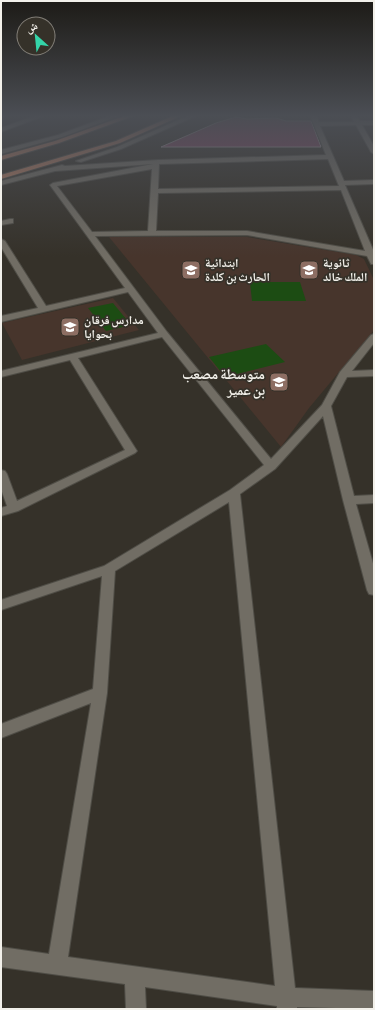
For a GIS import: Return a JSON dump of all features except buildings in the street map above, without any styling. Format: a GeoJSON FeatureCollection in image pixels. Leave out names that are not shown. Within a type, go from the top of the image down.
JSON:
{"type":"FeatureCollection","features":[{"type":"Feature","properties":{"kind":"main road"},"geometry":{"type":"LineString","coordinates":[[1,177],[51,162]]}},
{"type":"Feature","properties":{"kind":"street"},"geometry":{"type":"LineString","coordinates":[[1,183],[76,162]]}},
{"type":"Feature","properties":{"kind":"street"},"geometry":{"type":"LineString","coordinates":[[55,169],[94,165],[179,162]]}},
{"type":"Feature","properties":{"kind":"street"},"geometry":{"type":"LineString","coordinates":[[332,162],[374,262]]}},
{"type":"Feature","properties":{"kind":"street"},"geometry":{"type":"LineString","coordinates":[[152,233],[154,163]]}},
{"type":"Feature","properties":{"kind":"street"},"geometry":{"type":"LineString","coordinates":[[154,163],[53,185],[164,334],[271,466]]}},
{"type":"Feature","properties":{"kind":"street"},"geometry":{"type":"LineString","coordinates":[[154,191],[342,186],[374,182]]}},
{"type":"Feature","properties":{"kind":"street"},"geometry":{"type":"LineString","coordinates":[[1,223],[10,221]]}},
{"type":"Feature","properties":{"kind":"street"},"geometry":{"type":"LineString","coordinates":[[90,234],[247,233],[371,254]]}},
{"type":"Feature","properties":{"kind":"street"},"geometry":{"type":"LineString","coordinates":[[1,241],[44,309]]}},
{"type":"Feature","properties":{"kind":"street"},"geometry":{"type":"LineString","coordinates":[[1,318],[130,289]]}},
{"type":"Feature","properties":{"kind":"street"},"geometry":{"type":"LineString","coordinates":[[1,374],[164,334]]}},
{"type":"Feature","properties":{"kind":"street"},"geometry":{"type":"LineString","coordinates":[[1,605],[109,569],[234,493],[271,466],[326,406],[344,374],[374,337]]}},
{"type":"Feature","properties":{"kind":"street"},"geometry":{"type":"LineString","coordinates":[[1,512],[14,508],[131,451],[73,357]]}},
{"type":"Feature","properties":{"kind":"street"},"geometry":{"type":"LineString","coordinates":[[344,374],[374,373]]}},
{"type":"Feature","properties":{"kind":"street"},"geometry":{"type":"LineString","coordinates":[[326,406],[349,500],[374,590]]}},
{"type":"Feature","properties":{"kind":"street"},"geometry":{"type":"LineString","coordinates":[[1,474],[14,508]]}},
{"type":"Feature","properties":{"kind":"street"},"geometry":{"type":"LineString","coordinates":[[234,493],[286,1003]]}},
{"type":"Feature","properties":{"kind":"street"},"geometry":{"type":"LineString","coordinates":[[349,500],[374,499]]}},
{"type":"Feature","properties":{"kind":"street"},"geometry":{"type":"LineString","coordinates":[[57,965],[100,693],[109,569]]}},
{"type":"Feature","properties":{"kind":"street"},"geometry":{"type":"LineString","coordinates":[[1,731],[100,693]]}},
{"type":"Feature","properties":{"kind":"street"},"geometry":{"type":"LineString","coordinates":[[1,957],[135,976],[286,1003],[374,1001]]}},
{"type":"Feature","properties":{"kind":"street"},"geometry":{"type":"LineString","coordinates":[[135,976],[136,1009]]}},
{"type":"Feature","properties":{"kind":"shaded area"},"geometry":{"type":"Polygon","coordinates":[[[109,237],[247,237],[356,255],[364,259],[374,280],[374,330],[309,408],[281,447],[109,237]]]}},
{"type":"Feature","properties":{"kind":"shaded area","name":"مدارس فرقان بحوايا"},"geometry":{"type":"Polygon","coordinates":[[[113,298],[139,330],[22,360],[2,323],[113,298]]]}},
{"type":"Feature","properties":{"kind":"green space"},"geometry":{"type":"Polygon","coordinates":[[[250,282],[300,282],[306,301],[252,301],[250,282]]]}},
{"type":"Feature","properties":{"kind":"green space"},"geometry":{"type":"Polygon","coordinates":[[[113,303],[131,325],[106,331],[88,308],[113,303]]]}},
{"type":"Feature","properties":{"kind":"green space"},"geometry":{"type":"Polygon","coordinates":[[[266,344],[285,362],[225,377],[209,357],[266,344]]]}},
{"type":"Feature","properties":{"kind":"place","name":"ابتدائية الحارث بن كلدة"},"geometry":{"type":"Point","coordinates":[191,270]}},
{"type":"Feature","properties":{"kind":"place","name":"ثانوية الملك خالد"},"geometry":{"type":"Point","coordinates":[309,270]}},
{"type":"Feature","properties":{"kind":"place","name":"مدارس فرقان بحوايا"},"geometry":{"type":"Point","coordinates":[70,327]}},
{"type":"Feature","properties":{"kind":"place","name":"متوسطة مصعب بن عمير"},"geometry":{"type":"Point","coordinates":[279,382]}}]}
